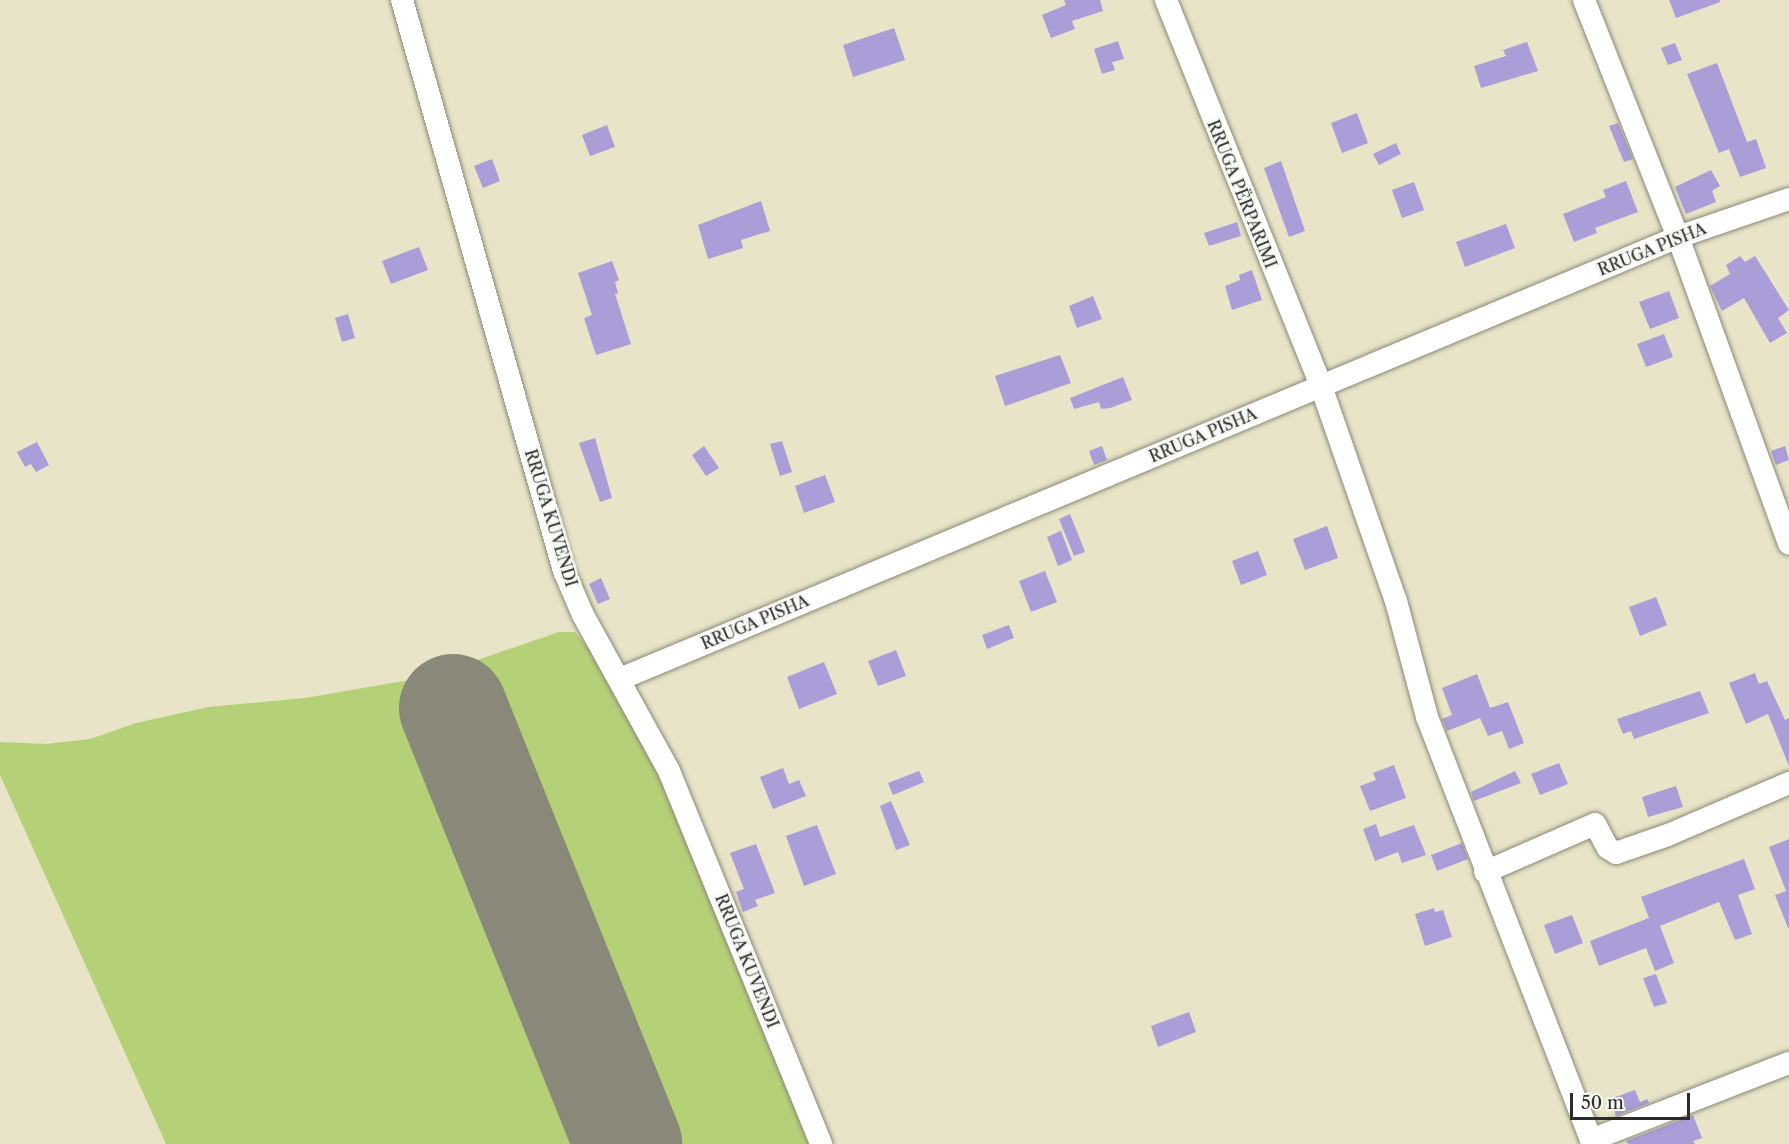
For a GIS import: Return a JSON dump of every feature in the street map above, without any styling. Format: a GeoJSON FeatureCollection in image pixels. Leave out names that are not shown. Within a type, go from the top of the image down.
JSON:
{"type":"FeatureCollection","features":[{"type":"Feature","properties":{"kind":"street","name":"RRUGA KUVENDI"},"geometry":{"type":"LineString","coordinates":[[402,0],[564,571],[588,624],[669,771],[821,1144]]}},
{"type":"Feature","properties":{"kind":"street","name":"RRUGA PËRPARIMI"},"geometry":{"type":"LineString","coordinates":[[1166,0],[1321,386],[1396,601],[1427,717],[1483,856],[1485,872],[1592,1142]]}},
{"type":"Feature","properties":{"kind":"street"},"geometry":{"type":"LineString","coordinates":[[1584,0],[1678,237],[1789,543]]}},
{"type":"Feature","properties":{"kind":"street","name":"RRUGA PISHA"},"geometry":{"type":"LineString","coordinates":[[620,679],[1678,237],[1789,199]]}},
{"type":"Feature","properties":{"kind":"street"},"geometry":{"type":"LineString","coordinates":[[1485,872],[1595,824],[1608,848],[1616,853],[1789,783]]}},
{"type":"Feature","properties":{"kind":"street"},"geometry":{"type":"LineString","coordinates":[[1592,1142],[1789,1063]]}},
{"type":"Feature","properties":{"kind":"green space"},"geometry":{"type":"Polygon","coordinates":[[[559,632],[575,632],[593,654],[644,741],[815,1144],[166,1144],[0,775],[0,742],[46,744],[90,739],[136,723],[208,707],[305,698],[427,677],[559,632]]]}},
{"type":"Feature","properties":{"kind":"building"},"geometry":{"type":"Polygon","coordinates":[[[1064,0],[1100,0],[1103,11],[1072,21],[1075,29],[1051,38],[1042,15],[1066,5],[1064,0]]]}},
{"type":"Feature","properties":{"kind":"building"},"geometry":{"type":"Polygon","coordinates":[[[1669,0],[1720,0],[1720,2],[1676,18],[1669,0]]]}},
{"type":"Feature","properties":{"kind":"building"},"geometry":{"type":"Polygon","coordinates":[[[894,28],[905,60],[853,77],[843,45],[894,28]]]}},
{"type":"Feature","properties":{"kind":"building"},"geometry":{"type":"Polygon","coordinates":[[[1118,41],[1124,59],[1112,62],[1115,70],[1102,74],[1094,49],[1118,41]]]}},
{"type":"Feature","properties":{"kind":"building"},"geometry":{"type":"Polygon","coordinates":[[[1527,42],[1538,71],[1481,88],[1474,66],[1506,56],[1503,50],[1527,42]]]}},
{"type":"Feature","properties":{"kind":"building"},"geometry":{"type":"Polygon","coordinates":[[[1675,43],[1682,60],[1668,65],[1661,48],[1675,43]]]}},
{"type":"Feature","properties":{"kind":"building"},"geometry":{"type":"Polygon","coordinates":[[[1717,63],[1747,142],[1756,139],[1766,168],[1740,177],[1729,149],[1719,153],[1687,74],[1717,63]]]}},
{"type":"Feature","properties":{"kind":"building"},"geometry":{"type":"Polygon","coordinates":[[[1357,113],[1368,143],[1342,153],[1331,123],[1357,113]]]}},
{"type":"Feature","properties":{"kind":"building"},"geometry":{"type":"Polygon","coordinates":[[[1618,123],[1633,159],[1624,162],[1609,126],[1618,123]]]}},
{"type":"Feature","properties":{"kind":"building"},"geometry":{"type":"Polygon","coordinates":[[[607,125],[615,147],[590,156],[582,135],[607,125]]]}},
{"type":"Feature","properties":{"kind":"building"},"geometry":{"type":"Polygon","coordinates":[[[1396,143],[1401,154],[1379,165],[1373,154],[1396,143]]]}},
{"type":"Feature","properties":{"kind":"building"},"geometry":{"type":"Polygon","coordinates":[[[492,159],[500,181],[483,188],[474,166],[492,159]]]}},
{"type":"Feature","properties":{"kind":"building"},"geometry":{"type":"Polygon","coordinates":[[[1281,161],[1305,231],[1289,237],[1264,168],[1281,161]]]}},
{"type":"Feature","properties":{"kind":"building"},"geometry":{"type":"Polygon","coordinates":[[[1711,170],[1720,186],[1712,191],[1716,202],[1686,214],[1675,187],[1711,170]]]}},
{"type":"Feature","properties":{"kind":"building"},"geometry":{"type":"Polygon","coordinates":[[[1626,181],[1638,212],[1595,228],[1597,233],[1574,242],[1563,214],[1606,197],[1603,190],[1626,181]]]}},
{"type":"Feature","properties":{"kind":"building"},"geometry":{"type":"Polygon","coordinates":[[[1414,182],[1424,210],[1402,218],[1392,190],[1414,182]]]}},
{"type":"Feature","properties":{"kind":"building"},"geometry":{"type":"Polygon","coordinates":[[[761,201],[770,231],[741,240],[743,248],[708,259],[698,225],[761,201]]]}},
{"type":"Feature","properties":{"kind":"building"},"geometry":{"type":"Polygon","coordinates":[[[1237,222],[1241,236],[1209,246],[1204,233],[1237,222]]]}},
{"type":"Feature","properties":{"kind":"building"},"geometry":{"type":"Polygon","coordinates":[[[1506,224],[1515,248],[1465,267],[1456,242],[1506,224]]]}},
{"type":"Feature","properties":{"kind":"building"},"geometry":{"type":"Polygon","coordinates":[[[419,247],[428,270],[391,284],[382,261],[419,247]]]}},
{"type":"Feature","properties":{"kind":"building"},"geometry":{"type":"Polygon","coordinates":[[[1740,256],[1745,262],[1755,256],[1789,310],[1778,318],[1787,333],[1770,343],[1744,298],[1722,311],[1710,286],[1730,274],[1726,265],[1740,256]]]}},
{"type":"Feature","properties":{"kind":"building"},"geometry":{"type":"Polygon","coordinates":[[[612,261],[619,280],[615,282],[618,293],[615,294],[631,344],[596,355],[584,318],[592,315],[578,273],[612,261]]]}},
{"type":"Feature","properties":{"kind":"building"},"geometry":{"type":"Polygon","coordinates":[[[1252,270],[1262,300],[1232,310],[1225,286],[1240,280],[1239,275],[1252,270]]]}},
{"type":"Feature","properties":{"kind":"building"},"geometry":{"type":"Polygon","coordinates":[[[1669,291],[1679,318],[1650,329],[1639,302],[1669,291]]]}},
{"type":"Feature","properties":{"kind":"building"},"geometry":{"type":"Polygon","coordinates":[[[1093,296],[1102,319],[1077,328],[1069,306],[1093,296]]]}},
{"type":"Feature","properties":{"kind":"building"},"geometry":{"type":"Polygon","coordinates":[[[348,314],[355,338],[342,342],[335,318],[348,314]]]}},
{"type":"Feature","properties":{"kind":"building"},"geometry":{"type":"Polygon","coordinates":[[[1664,334],[1673,357],[1646,367],[1637,344],[1664,334]]]}},
{"type":"Feature","properties":{"kind":"building"},"geometry":{"type":"Polygon","coordinates":[[[1060,355],[1071,383],[1005,406],[995,376],[1060,355]]]}},
{"type":"Feature","properties":{"kind":"building"},"geometry":{"type":"Polygon","coordinates":[[[1123,377],[1132,400],[1110,408],[1101,409],[1099,402],[1074,409],[1070,398],[1123,377]]]}},
{"type":"Feature","properties":{"kind":"building"},"geometry":{"type":"Polygon","coordinates":[[[595,438],[612,498],[600,502],[579,443],[595,438]]]}},
{"type":"Feature","properties":{"kind":"building"},"geometry":{"type":"Polygon","coordinates":[[[782,441],[792,472],[780,476],[770,444],[782,441]]]}},
{"type":"Feature","properties":{"kind":"building"},"geometry":{"type":"Polygon","coordinates":[[[37,442],[49,465],[36,472],[31,464],[25,467],[17,452],[37,442]]]}},
{"type":"Feature","properties":{"kind":"building"},"geometry":{"type":"Polygon","coordinates":[[[704,446],[719,468],[706,476],[692,455],[704,446]]]}},
{"type":"Feature","properties":{"kind":"building"},"geometry":{"type":"Polygon","coordinates":[[[1102,446],[1107,460],[1094,465],[1089,451],[1102,446]]]}},
{"type":"Feature","properties":{"kind":"building"},"geometry":{"type":"Polygon","coordinates":[[[1785,446],[1789,460],[1776,465],[1771,451],[1785,446]]]}},
{"type":"Feature","properties":{"kind":"building"},"geometry":{"type":"Polygon","coordinates":[[[825,475],[835,502],[804,513],[795,486],[825,475]]]}},
{"type":"Feature","properties":{"kind":"building"},"geometry":{"type":"Polygon","coordinates":[[[1070,514],[1085,552],[1074,556],[1059,519],[1070,514]]]}},
{"type":"Feature","properties":{"kind":"building"},"geometry":{"type":"Polygon","coordinates":[[[1327,526],[1338,558],[1305,570],[1293,539],[1327,526]]]}},
{"type":"Feature","properties":{"kind":"building"},"geometry":{"type":"Polygon","coordinates":[[[1061,531],[1072,560],[1058,566],[1047,537],[1061,531]]]}},
{"type":"Feature","properties":{"kind":"building"},"geometry":{"type":"Polygon","coordinates":[[[1258,551],[1267,575],[1241,585],[1232,561],[1258,551]]]}},
{"type":"Feature","properties":{"kind":"building"},"geometry":{"type":"Polygon","coordinates":[[[1045,571],[1057,602],[1031,612],[1019,581],[1045,571]]]}},
{"type":"Feature","properties":{"kind":"building"},"geometry":{"type":"Polygon","coordinates":[[[601,578],[610,599],[598,604],[589,584],[601,578]]]}},
{"type":"Feature","properties":{"kind":"building"},"geometry":{"type":"Polygon","coordinates":[[[1656,597],[1667,625],[1640,636],[1629,607],[1656,597]]]}},
{"type":"Feature","properties":{"kind":"building"},"geometry":{"type":"Polygon","coordinates":[[[1009,625],[1014,638],[987,649],[982,635],[1009,625]]]}},
{"type":"Feature","properties":{"kind":"building"},"geometry":{"type":"Polygon","coordinates":[[[896,650],[906,676],[878,686],[868,661],[896,650]]]}},
{"type":"Feature","properties":{"kind":"building"},"geometry":{"type":"Polygon","coordinates":[[[824,662],[837,694],[799,709],[787,677],[824,662]]]}},
{"type":"Feature","properties":{"kind":"building"},"geometry":{"type":"Polygon","coordinates":[[[1755,673],[1759,684],[1767,681],[1785,720],[1789,718],[1789,766],[1768,714],[1746,724],[1729,683],[1755,673]]]}},
{"type":"Feature","properties":{"kind":"building"},"geometry":{"type":"Polygon","coordinates":[[[1477,674],[1490,708],[1508,702],[1524,743],[1509,749],[1502,731],[1488,736],[1480,718],[1447,731],[1442,719],[1452,715],[1442,688],[1477,674]]]}},
{"type":"Feature","properties":{"kind":"building"},"geometry":{"type":"Polygon","coordinates":[[[1700,691],[1709,713],[1634,739],[1631,731],[1623,734],[1617,719],[1700,691]]]}},
{"type":"Feature","properties":{"kind":"building"},"geometry":{"type":"Polygon","coordinates":[[[1559,763],[1568,784],[1540,795],[1531,774],[1559,763]]]}},
{"type":"Feature","properties":{"kind":"building"},"geometry":{"type":"Polygon","coordinates":[[[1394,765],[1406,798],[1370,811],[1360,786],[1376,780],[1373,773],[1394,765]]]}},
{"type":"Feature","properties":{"kind":"building"},"geometry":{"type":"Polygon","coordinates":[[[783,768],[789,784],[799,780],[806,796],[773,809],[760,777],[783,768]]]}},
{"type":"Feature","properties":{"kind":"building"},"geometry":{"type":"Polygon","coordinates":[[[919,771],[924,782],[893,795],[888,783],[919,771]]]}},
{"type":"Feature","properties":{"kind":"building"},"geometry":{"type":"Polygon","coordinates":[[[1515,771],[1521,783],[1474,801],[1471,792],[1515,771]]]}},
{"type":"Feature","properties":{"kind":"building"},"geometry":{"type":"Polygon","coordinates":[[[1676,786],[1683,807],[1648,817],[1642,797],[1676,786]]]}},
{"type":"Feature","properties":{"kind":"building"},"geometry":{"type":"Polygon","coordinates":[[[891,801],[910,845],[896,850],[880,806],[891,801]]]}},
{"type":"Feature","properties":{"kind":"building"},"geometry":{"type":"Polygon","coordinates":[[[1376,824],[1380,837],[1414,825],[1426,855],[1402,863],[1398,852],[1375,861],[1363,829],[1376,824]]]}},
{"type":"Feature","properties":{"kind":"building"},"geometry":{"type":"Polygon","coordinates":[[[817,825],[836,874],[804,886],[786,836],[817,825]]]}},
{"type":"Feature","properties":{"kind":"building"},"geometry":{"type":"Polygon","coordinates":[[[1789,839],[1788,928],[1775,895],[1786,891],[1769,847],[1789,839]]]}},
{"type":"Feature","properties":{"kind":"building"},"geometry":{"type":"Polygon","coordinates":[[[1462,843],[1468,859],[1437,871],[1431,855],[1462,843]]]}},
{"type":"Feature","properties":{"kind":"building"},"geometry":{"type":"Polygon","coordinates":[[[756,844],[775,893],[755,900],[758,906],[743,912],[736,892],[744,889],[730,853],[756,844]]]}},
{"type":"Feature","properties":{"kind":"building"},"geometry":{"type":"Polygon","coordinates":[[[1744,859],[1755,889],[1738,895],[1752,934],[1735,940],[1719,902],[1660,926],[1674,963],[1655,971],[1646,948],[1599,966],[1590,941],[1649,918],[1641,897],[1744,859]]]}},
{"type":"Feature","properties":{"kind":"building"},"geometry":{"type":"Polygon","coordinates":[[[1434,908],[1435,912],[1443,910],[1452,937],[1425,946],[1415,914],[1434,908]]]}},
{"type":"Feature","properties":{"kind":"building"},"geometry":{"type":"Polygon","coordinates":[[[1572,915],[1583,943],[1555,954],[1544,925],[1572,915]]]}},
{"type":"Feature","properties":{"kind":"building"},"geometry":{"type":"Polygon","coordinates":[[[1656,974],[1667,1003],[1654,1007],[1643,978],[1656,974]]]}},
{"type":"Feature","properties":{"kind":"building"},"geometry":{"type":"Polygon","coordinates":[[[1189,1012],[1196,1032],[1158,1047],[1151,1026],[1189,1012]]]}},
{"type":"Feature","properties":{"kind":"building"},"geometry":{"type":"Polygon","coordinates":[[[1635,1090],[1640,1102],[1647,1099],[1649,1103],[1616,1116],[1610,1099],[1635,1090]]]}},
{"type":"Feature","properties":{"kind":"building"},"geometry":{"type":"Polygon","coordinates":[[[1693,1115],[1702,1138],[1693,1141],[1695,1144],[1628,1144],[1626,1141],[1693,1115]]]}},
{"type":"Feature","properties":{"kind":"runway"},"geometry":{"type":"LineString","coordinates":[[453,708],[628,1144]]}}]}
